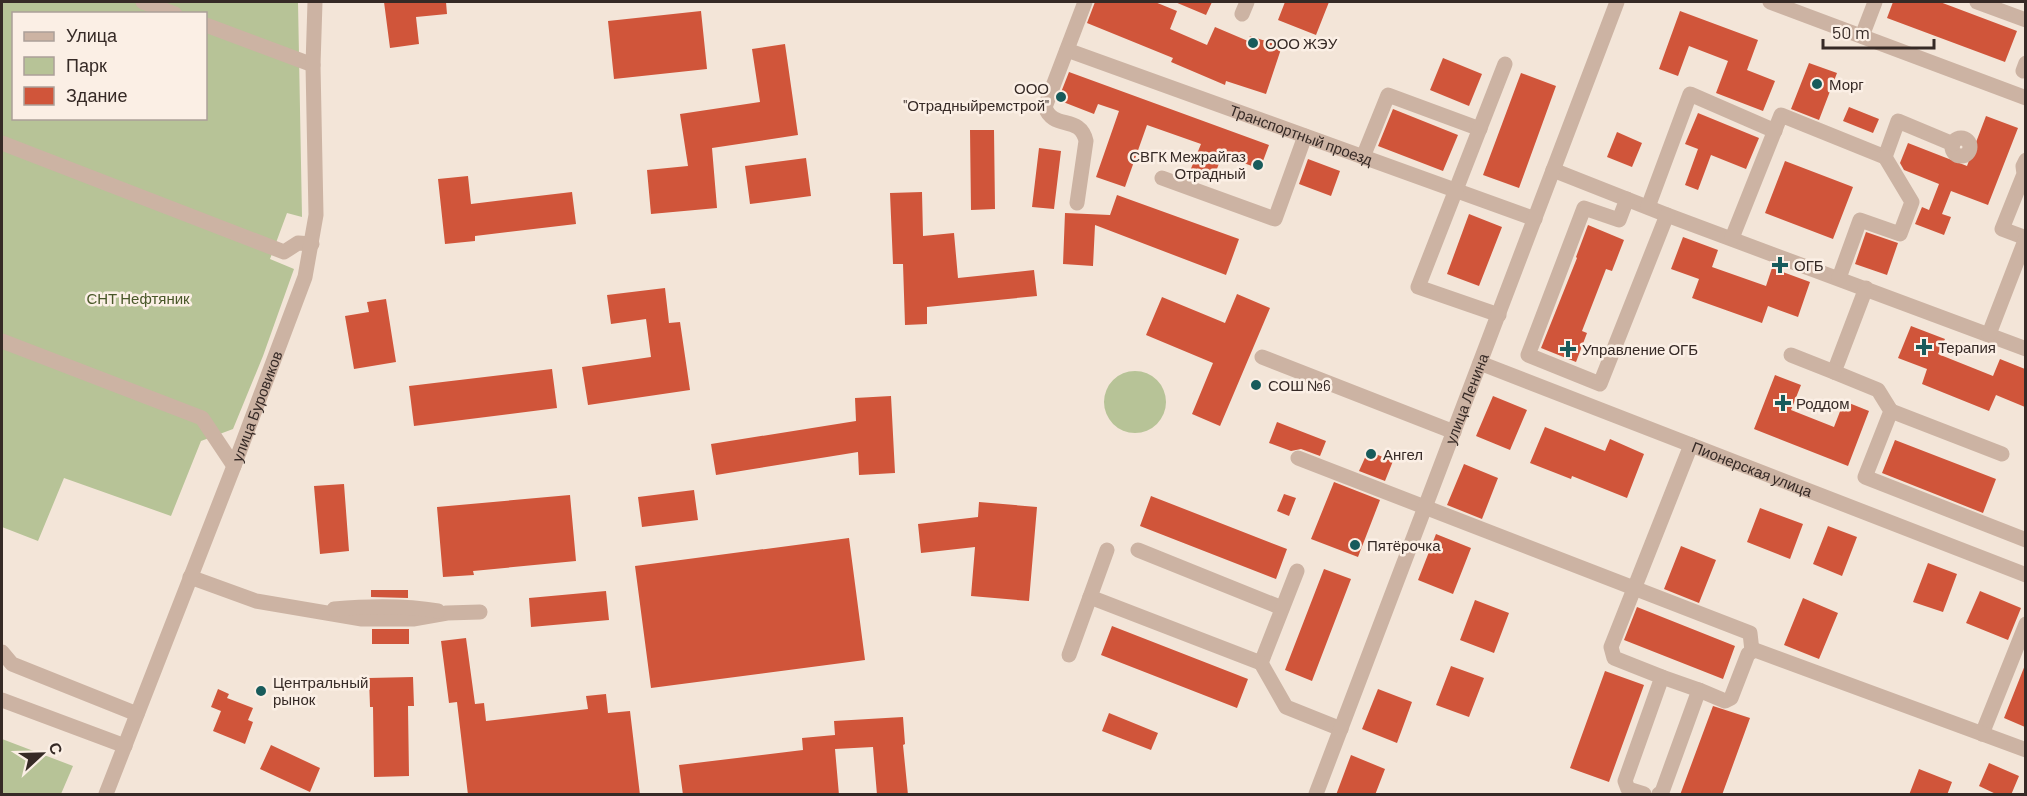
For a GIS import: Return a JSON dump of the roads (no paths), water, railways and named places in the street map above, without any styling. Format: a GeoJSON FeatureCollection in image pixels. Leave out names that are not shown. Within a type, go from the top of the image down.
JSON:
{"type":"FeatureCollection","features":[{"type":"Feature","properties":{"kind":"street"},"geometry":{"type":"LineString","coordinates":[[143,2],[170,12]]}},
{"type":"Feature","properties":{"kind":"street","name":"улица Буровиков"},"geometry":{"type":"LineString","coordinates":[[106,795],[305,277],[316,215],[313,65],[315,2]]}},
{"type":"Feature","properties":{"kind":"street"},"geometry":{"type":"LineString","coordinates":[[1077,203],[1086,141],[1084,132],[1078,127],[1054,119],[1048,114],[1045,106],[1085,2]]}},
{"type":"Feature","properties":{"kind":"street","name":"улица Ленина"},"geometry":{"type":"LineString","coordinates":[[1316,795],[1617,2]]}},
{"type":"Feature","properties":{"kind":"street"},"geometry":{"type":"LineString","coordinates":[[1770,2],[1804,7],[1862,36],[2025,98]]}},
{"type":"Feature","properties":{"kind":"street"},"geometry":{"type":"LineString","coordinates":[[1862,36],[1875,2]]}},
{"type":"Feature","properties":{"kind":"street"},"geometry":{"type":"LineString","coordinates":[[1977,2],[2025,20]]}},
{"type":"Feature","properties":{"kind":"street"},"geometry":{"type":"LineString","coordinates":[[207,25],[313,65]]}},
{"type":"Feature","properties":{"kind":"street","name":"Транспортный проезд"},"geometry":{"type":"LineString","coordinates":[[1067,50],[1535,219]]}},
{"type":"Feature","properties":{"kind":"street"},"geometry":{"type":"LineString","coordinates":[[1499,315],[1418,287],[1505,64]]}},
{"type":"Feature","properties":{"kind":"street"},"geometry":{"type":"LineString","coordinates":[[1648,207],[1690,94],[1775,131]]}},
{"type":"Feature","properties":{"kind":"street"},"geometry":{"type":"LineString","coordinates":[[1363,157],[1388,95],[1480,129]]}},
{"type":"Feature","properties":{"kind":"street"},"geometry":{"type":"LineString","coordinates":[[1732,238],[1781,115],[1885,157],[1912,202],[1899,234],[1860,220],[1839,278]]}},
{"type":"Feature","properties":{"kind":"street"},"geometry":{"type":"LineString","coordinates":[[1885,157],[1898,121],[1953,144]]}},
{"type":"Feature","properties":{"kind":"street"},"geometry":{"type":"LineString","coordinates":[[1162,178],[1275,219],[1305,136]]}},
{"type":"Feature","properties":{"kind":"street"},"geometry":{"type":"LineString","coordinates":[[2,143],[284,252],[298,243],[312,244]]}},
{"type":"Feature","properties":{"kind":"street"},"geometry":{"type":"LineString","coordinates":[[1553,170],[2025,349]]}},
{"type":"Feature","properties":{"kind":"street"},"geometry":{"type":"LineString","coordinates":[[1989,334],[2024,246],[2002,229],[2025,170]]}},
{"type":"Feature","properties":{"kind":"street"},"geometry":{"type":"LineString","coordinates":[[1627,199],[1619,220],[1584,208],[1528,355],[1600,384],[1667,215]]}},
{"type":"Feature","properties":{"kind":"street"},"geometry":{"type":"LineString","coordinates":[[1834,372],[1866,288]]}},
{"type":"Feature","properties":{"kind":"street"},"geometry":{"type":"LineString","coordinates":[[2,340],[202,418],[234,466]]}},
{"type":"Feature","properties":{"kind":"street"},"geometry":{"type":"LineString","coordinates":[[1791,356],[1878,390],[1891,411],[2002,454]]}},
{"type":"Feature","properties":{"kind":"street"},"geometry":{"type":"LineString","coordinates":[[1262,357],[1454,432]]}},
{"type":"Feature","properties":{"kind":"street","name":"Пионерская улица"},"geometry":{"type":"LineString","coordinates":[[1480,363],[2025,576]]}},
{"type":"Feature","properties":{"kind":"street"},"geometry":{"type":"LineString","coordinates":[[1891,411],[1865,477],[2025,540]]}},
{"type":"Feature","properties":{"kind":"street"},"geometry":{"type":"LineString","coordinates":[[1298,458],[1426,507],[1634,588],[1750,633],[1752,651],[1731,698],[1725,700],[1614,658],[1611,647],[1634,588],[1691,445]]}},
{"type":"Feature","properties":{"kind":"street"},"geometry":{"type":"LineString","coordinates":[[1138,549],[1282,608]]}},
{"type":"Feature","properties":{"kind":"street"},"geometry":{"type":"LineString","coordinates":[[1069,655],[1107,550]]}},
{"type":"Feature","properties":{"kind":"street"},"geometry":{"type":"LineString","coordinates":[[1261,663],[1297,571]]}},
{"type":"Feature","properties":{"kind":"street"},"geometry":{"type":"LineString","coordinates":[[190,577],[256,601],[311,610],[412,606],[447,613],[480,612]]}},
{"type":"Feature","properties":{"kind":"street"},"geometry":{"type":"LineString","coordinates":[[1090,597],[1261,663],[1286,707],[1341,729]]}},
{"type":"Feature","properties":{"kind":"street"},"geometry":{"type":"LineString","coordinates":[[1982,734],[2025,624]]}},
{"type":"Feature","properties":{"kind":"street"},"geometry":{"type":"LineString","coordinates":[[1752,651],[1755,650],[2025,750]]}},
{"type":"Feature","properties":{"kind":"street"},"geometry":{"type":"LineString","coordinates":[[2,652],[12,664],[137,714]]}},
{"type":"Feature","properties":{"kind":"street"},"geometry":{"type":"LineString","coordinates":[[1644,795],[1628,789],[1625,781],[1662,677]]}},
{"type":"Feature","properties":{"kind":"street"},"geometry":{"type":"LineString","coordinates":[[1659,795],[1699,690]]}},
{"type":"Feature","properties":{"kind":"street"},"geometry":{"type":"LineString","coordinates":[[2,700],[125,746]]}},
{"type":"Feature","properties":{"kind":"place","name":"ООО ЖЭУ"},"geometry":{"type":"Point","coordinates":[1253,43]}},
{"type":"Feature","properties":{"kind":"place","name":"Морг"},"geometry":{"type":"Point","coordinates":[1817,84]}},
{"type":"Feature","properties":{"kind":"place","name":"ООО \"Отрадныйремстрой\""},"geometry":{"type":"Point","coordinates":[1061,97]}},
{"type":"Feature","properties":{"kind":"place","name":"СВГК Межрайгаз Отрадный"},"geometry":{"type":"Point","coordinates":[1258,165]}},
{"type":"Feature","properties":{"kind":"place","name":"ОГБ"},"geometry":{"type":"Point","coordinates":[1780,265]}},
{"type":"Feature","properties":{"kind":"place","name":"Терапия"},"geometry":{"type":"Point","coordinates":[1924,347]}},
{"type":"Feature","properties":{"kind":"place","name":"Управление ОГБ"},"geometry":{"type":"Point","coordinates":[1568,349]}},
{"type":"Feature","properties":{"kind":"place","name":"СОШ №6"},"geometry":{"type":"Point","coordinates":[1256,385]}},
{"type":"Feature","properties":{"kind":"place","name":"Роддом"},"geometry":{"type":"Point","coordinates":[1783,403]}},
{"type":"Feature","properties":{"kind":"place","name":"Ангел"},"geometry":{"type":"Point","coordinates":[1371,454]}},
{"type":"Feature","properties":{"kind":"place","name":"Пятёрочка"},"geometry":{"type":"Point","coordinates":[1355,545]}},
{"type":"Feature","properties":{"kind":"place","name":"Центральный рынок"},"geometry":{"type":"Point","coordinates":[261,691]}},
{"type":"Feature","properties":{"kind":"park label","name":"СНТ Нефтяник"},"geometry":{"type":"Point","coordinates":[138,298]}}]}
